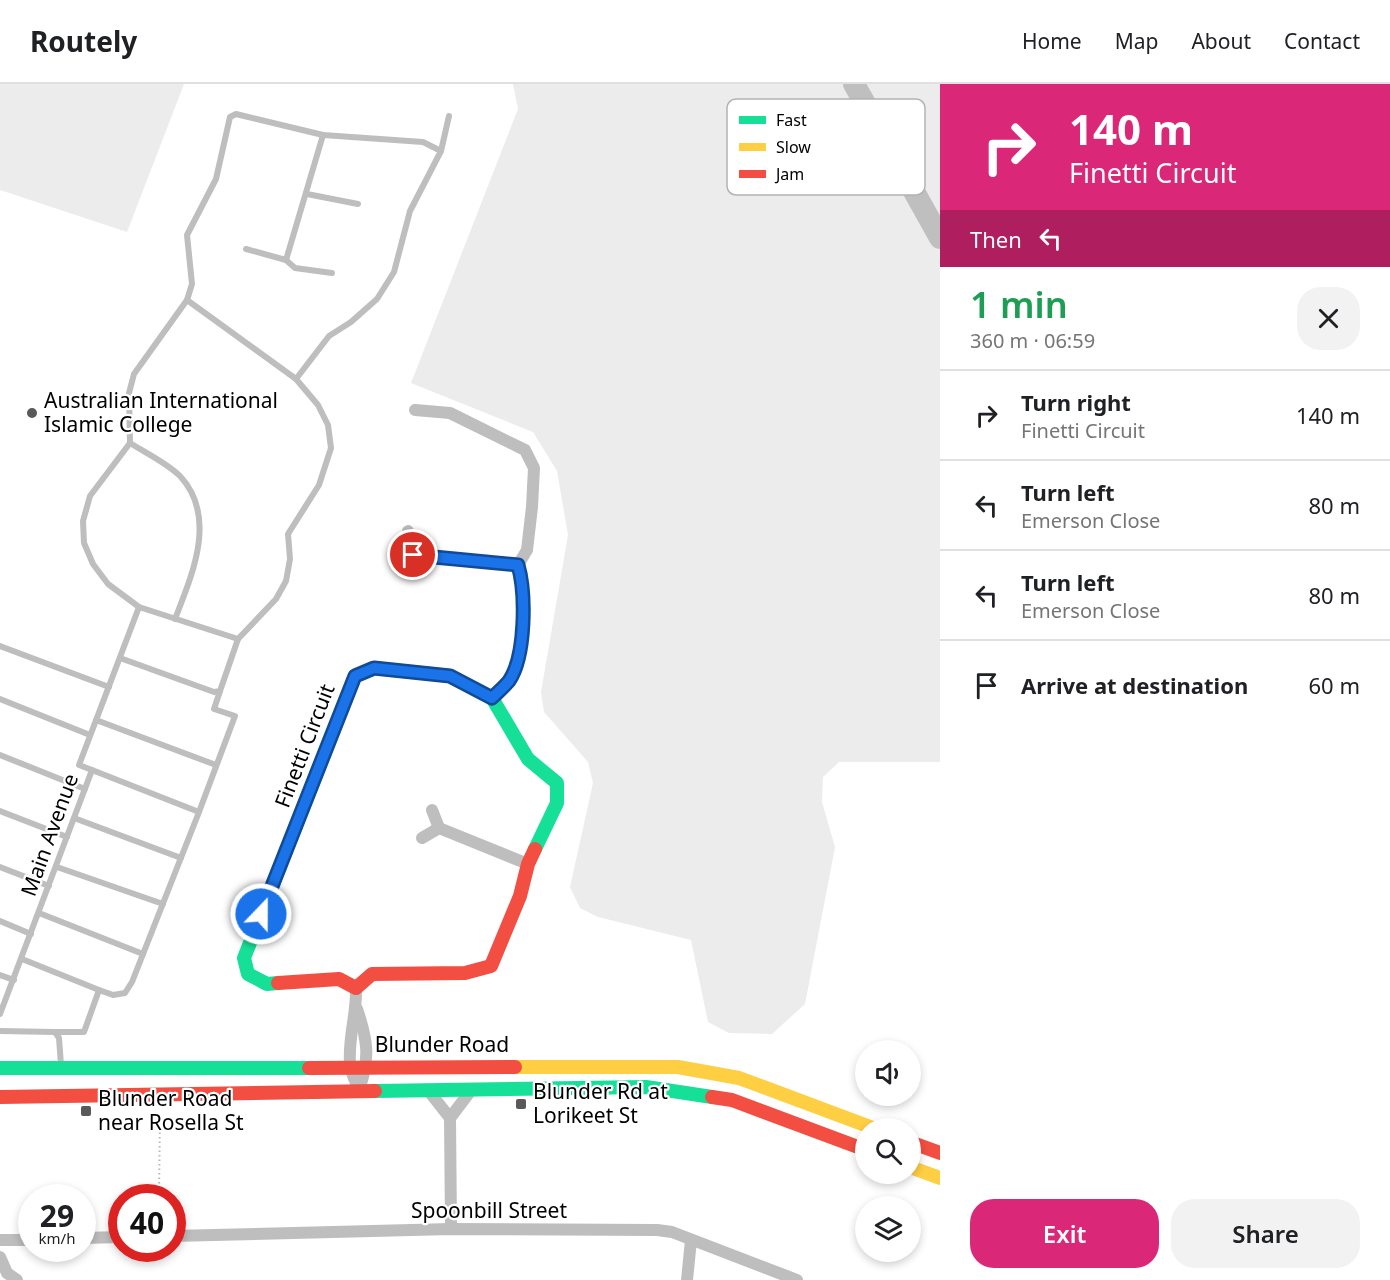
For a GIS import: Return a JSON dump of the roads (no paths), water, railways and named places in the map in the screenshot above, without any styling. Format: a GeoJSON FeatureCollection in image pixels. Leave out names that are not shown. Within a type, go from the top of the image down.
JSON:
{"type":"FeatureCollection","features":[{"type":"Feature","properties":{"kind":"main road","name":"Finetti Circuit"},"geometry":{"type":"LineString","coordinates":[[356,988],[339,980],[267,984],[248,974],[244,958],[355,676],[374,668],[450,676],[492,698]]}},
{"type":"Feature","properties":{"kind":"main road"},"geometry":{"type":"LineString","coordinates":[[356,988],[372,974],[465,973],[491,966],[520,896],[528,864],[557,803],[557,783],[528,759],[492,698]]}},
{"type":"Feature","properties":{"kind":"main road","name":"Blunder Road"},"geometry":{"type":"LineString","coordinates":[[0,1068],[350,1065],[678,1067],[739,1078],[855,1121]]}},
{"type":"Feature","properties":{"kind":"main road","name":"Blunder Road"},"geometry":{"type":"LineString","coordinates":[[0,1097],[646,1086],[732,1100],[855,1146]]}},
{"type":"Feature","properties":{"kind":"main road"},"geometry":{"type":"LineString","coordinates":[[921,1146],[940,1153]]}},
{"type":"Feature","properties":{"kind":"main road"},"geometry":{"type":"LineString","coordinates":[[921,1171],[940,1178]]}},
{"type":"Feature","properties":{"kind":"street"},"geometry":{"type":"LineString","coordinates":[[415,410],[450,413],[525,450],[534,468],[527,550],[518,565],[524,586],[521,639],[510,680],[492,698]]}},
{"type":"Feature","properties":{"kind":"street"},"geometry":{"type":"LineString","coordinates":[[408,531],[413,555]]}},
{"type":"Feature","properties":{"kind":"street"},"geometry":{"type":"LineString","coordinates":[[397,563],[413,555],[518,565]]}},
{"type":"Feature","properties":{"kind":"street"},"geometry":{"type":"LineString","coordinates":[[432,810],[439,828],[528,864]]}},
{"type":"Feature","properties":{"kind":"street"},"geometry":{"type":"LineString","coordinates":[[422,838],[439,828]]}},
{"type":"Feature","properties":{"kind":"street"},"geometry":{"type":"LineString","coordinates":[[356,988],[357,1008],[365,1033],[367,1065],[359,1090]]}},
{"type":"Feature","properties":{"kind":"street"},"geometry":{"type":"LineString","coordinates":[[357,1008],[350,1037],[350,1065],[359,1090]]}},
{"type":"Feature","properties":{"kind":"street"},"geometry":{"type":"LineString","coordinates":[[450,1118],[472,1089]]}},
{"type":"Feature","properties":{"kind":"street"},"geometry":{"type":"LineString","coordinates":[[428,1090],[450,1118],[451,1229]]}},
{"type":"Feature","properties":{"kind":"street","name":"Spoonbill Street"},"geometry":{"type":"LineString","coordinates":[[186,1236],[451,1229],[657,1230],[672,1232],[797,1280]]}},
{"type":"Feature","properties":{"kind":"street"},"geometry":{"type":"LineString","coordinates":[[0,1240],[18,1240]]}},
{"type":"Feature","properties":{"kind":"street"},"geometry":{"type":"LineString","coordinates":[[687,1280],[691,1240]]}},
{"type":"Feature","properties":{"kind":"street"},"geometry":{"type":"LineString","coordinates":[[0,1257],[7,1273],[17,1280]]}},
{"type":"Feature","properties":{"kind":"lane"},"geometry":{"type":"LineString","coordinates":[[238,639],[139,607],[108,584],[93,564],[84,543],[83,521],[90,496],[130,443],[129,393],[134,374],[187,300],[192,284],[187,235],[216,179],[230,117],[236,114],[322,135],[423,142],[441,151]]}},
{"type":"Feature","properties":{"kind":"lane"},"geometry":{"type":"LineString","coordinates":[[296,379],[329,336],[351,322],[377,299],[394,272],[410,211],[441,151],[449,116]]}},
{"type":"Feature","properties":{"kind":"lane"},"geometry":{"type":"LineString","coordinates":[[286,260],[307,194],[322,135]]}},
{"type":"Feature","properties":{"kind":"lane"},"geometry":{"type":"LineString","coordinates":[[307,194],[358,204]]}},
{"type":"Feature","properties":{"kind":"lane"},"geometry":{"type":"LineString","coordinates":[[246,249],[286,260],[295,268],[332,273]]}},
{"type":"Feature","properties":{"kind":"lane"},"geometry":{"type":"LineString","coordinates":[[22,959],[113,995],[125,993],[163,904],[235,716],[214,709],[238,639],[276,599],[286,580],[291,559],[288,534],[319,484],[331,448],[328,425],[318,405],[296,379],[187,300]]}},
{"type":"Feature","properties":{"kind":"lane"},"geometry":{"type":"LineString","coordinates":[[130,443],[179,475],[192,492],[199,515],[199,544],[194,568],[175,619]]}},
{"type":"Feature","properties":{"kind":"lane","name":"Main Avenue"},"geometry":{"type":"LineString","coordinates":[[0,1014],[92,770],[79,765],[139,607]]}},
{"type":"Feature","properties":{"kind":"lane"},"geometry":{"type":"LineString","coordinates":[[0,646],[109,687]]}},
{"type":"Feature","properties":{"kind":"lane"},"geometry":{"type":"LineString","coordinates":[[120,658],[214,692],[220,691]]}},
{"type":"Feature","properties":{"kind":"lane"},"geometry":{"type":"LineString","coordinates":[[0,699],[90,735]]}},
{"type":"Feature","properties":{"kind":"lane"},"geometry":{"type":"LineString","coordinates":[[96,720],[216,765]]}},
{"type":"Feature","properties":{"kind":"lane"},"geometry":{"type":"LineString","coordinates":[[0,755],[85,789]]}},
{"type":"Feature","properties":{"kind":"lane"},"geometry":{"type":"LineString","coordinates":[[92,770],[199,812]]}},
{"type":"Feature","properties":{"kind":"lane"},"geometry":{"type":"LineString","coordinates":[[0,811],[67,837]]}},
{"type":"Feature","properties":{"kind":"lane"},"geometry":{"type":"LineString","coordinates":[[74,818],[181,858]]}},
{"type":"Feature","properties":{"kind":"lane"},"geometry":{"type":"LineString","coordinates":[[0,867],[49,886]]}},
{"type":"Feature","properties":{"kind":"lane"},"geometry":{"type":"LineString","coordinates":[[57,867],[163,904]]}},
{"type":"Feature","properties":{"kind":"lane"},"geometry":{"type":"LineString","coordinates":[[39,913],[143,954]]}},
{"type":"Feature","properties":{"kind":"lane"},"geometry":{"type":"LineString","coordinates":[[0,921],[31,934]]}},
{"type":"Feature","properties":{"kind":"lane"},"geometry":{"type":"LineString","coordinates":[[0,975],[14,980]]}},
{"type":"Feature","properties":{"kind":"lane"},"geometry":{"type":"LineString","coordinates":[[0,1031],[84,1032],[99,990]]}},
{"type":"Feature","properties":{"kind":"lane"},"geometry":{"type":"LineString","coordinates":[[55,1032],[59,1038],[61,1068]]}},
{"type":"Feature","properties":{"kind":"waterway"},"geometry":{"type":"LineString","coordinates":[[854,84],[862,99]]}},
{"type":"Feature","properties":{"kind":"waterway"},"geometry":{"type":"LineString","coordinates":[[916,195],[940,238]]}},
{"type":"Feature","properties":{"kind":"place","name":"Australian International Islamic College"},"geometry":{"type":"Point","coordinates":[32,413]}},
{"type":"Feature","properties":{"kind":"place","name":"Blunder Rd at Lorikeet St"},"geometry":{"type":"Point","coordinates":[521,1104]}},
{"type":"Feature","properties":{"kind":"place","name":"Blunder Road near Rosella St"},"geometry":{"type":"Point","coordinates":[86,1111]}}]}
